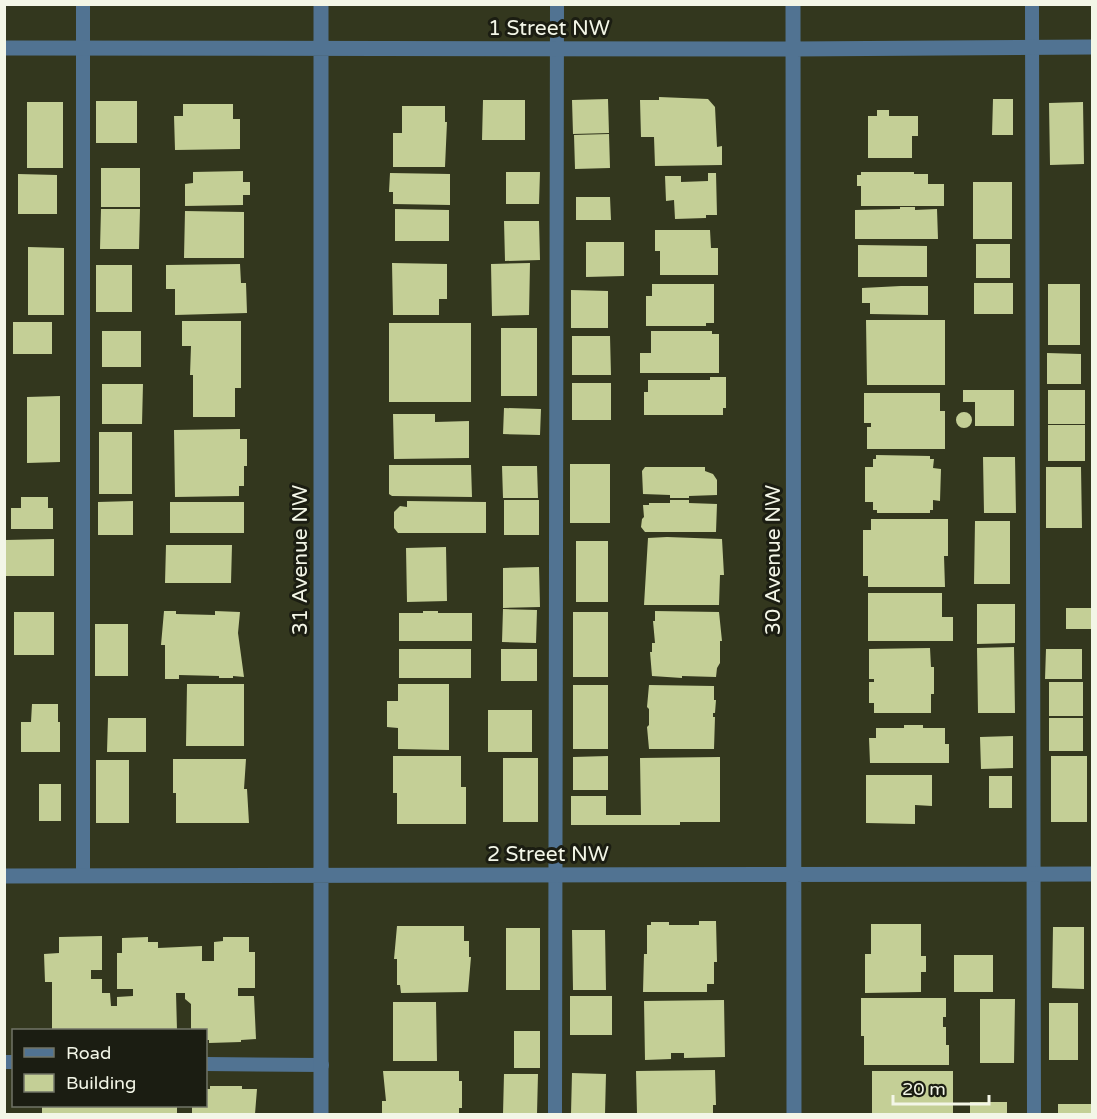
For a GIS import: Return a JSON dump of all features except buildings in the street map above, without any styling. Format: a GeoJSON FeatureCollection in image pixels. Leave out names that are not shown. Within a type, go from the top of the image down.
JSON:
{"type":"FeatureCollection","features":[{"type":"Feature","properties":{"kind":"street","name":"31 Avenue NW"},"geometry":{"type":"LineString","coordinates":[[321,4],[321,1114]]}},
{"type":"Feature","properties":{"kind":"street","name":"30 Avenue NW"},"geometry":{"type":"LineString","coordinates":[[793,4],[794,1114]]}},
{"type":"Feature","properties":{"kind":"street","name":"1 Street NW"},"geometry":{"type":"LineString","coordinates":[[4,48],[793,50],[1092,47]]}},
{"type":"Feature","properties":{"kind":"street","name":"2 Street NW"},"geometry":{"type":"LineString","coordinates":[[4,876],[1092,874]]}},
{"type":"Feature","properties":{"kind":"lane"},"geometry":{"type":"LineString","coordinates":[[83,4],[83,876]]}},
{"type":"Feature","properties":{"kind":"lane"},"geometry":{"type":"LineString","coordinates":[[555,1114],[557,4]]}},
{"type":"Feature","properties":{"kind":"lane"},"geometry":{"type":"LineString","coordinates":[[1032,4],[1034,1114]]}},
{"type":"Feature","properties":{"kind":"lane"},"geometry":{"type":"LineString","coordinates":[[207,1064],[322,1065]]}}]}
